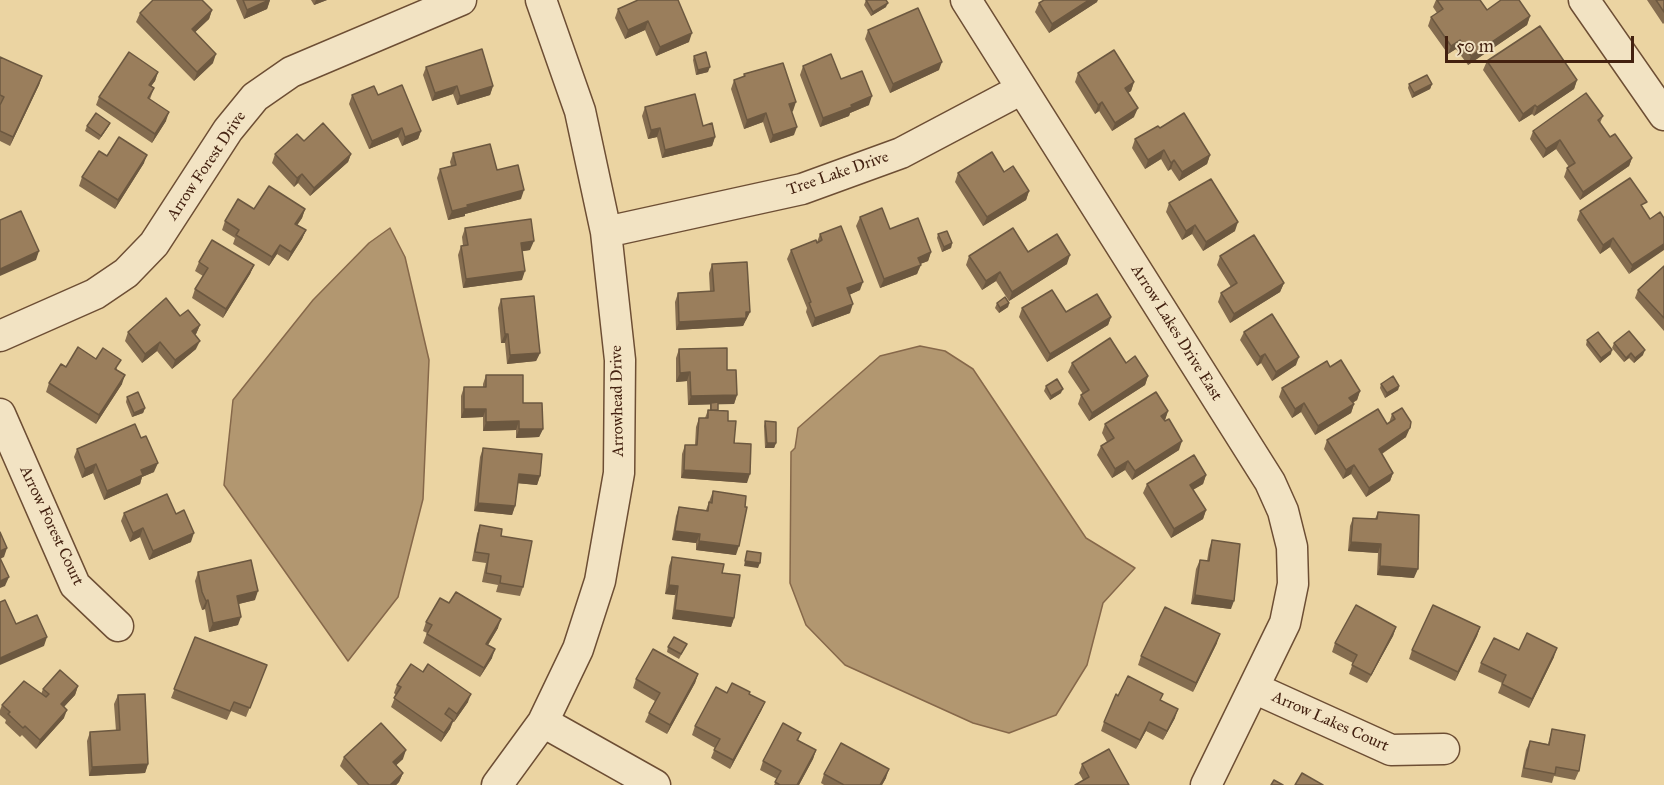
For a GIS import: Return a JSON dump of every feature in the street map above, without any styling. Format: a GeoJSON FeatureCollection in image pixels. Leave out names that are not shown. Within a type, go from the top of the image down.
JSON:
{"type":"FeatureCollection","features":[{"type":"Feature","properties":{"kind":"street","name":"Arrow Forest Drive"},"geometry":{"type":"LineString","coordinates":[[0,336],[95,294],[126,273],[154,244],[228,130],[255,97],[291,72],[461,0]]}},
{"type":"Feature","properties":{"kind":"street","name":"Arrowhead Drive"},"geometry":{"type":"LineString","coordinates":[[498,785],[543,722],[578,649],[600,581],[619,473],[620,360],[606,232],[580,111],[541,0]]}},
{"type":"Feature","properties":{"kind":"street","name":"Arrow Lakes Drive East"},"geometry":{"type":"LineString","coordinates":[[966,0],[1270,482],[1282,511],[1292,547],[1293,584],[1285,623],[1206,785]]}},
{"type":"Feature","properties":{"kind":"street"},"geometry":{"type":"LineString","coordinates":[[1584,0],[1664,115]]}},
{"type":"Feature","properties":{"kind":"street","name":"Tree Lake Drive"},"geometry":{"type":"LineString","coordinates":[[606,232],[802,189],[901,153],[1022,88]]}},
{"type":"Feature","properties":{"kind":"street","name":"Arrow Forest Court"},"geometry":{"type":"LineString","coordinates":[[0,414],[75,585],[118,627]]}},
{"type":"Feature","properties":{"kind":"street","name":"Arrow Lakes Court"},"geometry":{"type":"LineString","coordinates":[[1254,688],[1391,750],[1444,749]]}},
{"type":"Feature","properties":{"kind":"street"},"geometry":{"type":"LineString","coordinates":[[543,722],[655,785]]}},
{"type":"Feature","properties":{"kind":"shaded area"},"geometry":{"type":"Polygon","coordinates":[[[390,228],[405,257],[429,360],[423,499],[398,597],[348,661],[224,485],[233,400],[313,300],[369,243],[390,228]]]}},
{"type":"Feature","properties":{"kind":"shaded area"},"geometry":{"type":"Polygon","coordinates":[[[920,346],[945,351],[973,369],[1086,538],[1135,568],[1103,603],[1087,665],[1056,715],[1009,733],[973,723],[845,665],[806,625],[790,583],[791,452],[795,448],[798,428],[880,356],[920,346]]]}},
{"type":"Feature","properties":{"kind":"building"},"geometry":{"type":"Polygon","coordinates":[[[153,0],[202,0],[212,10],[192,29],[216,54],[197,72],[140,13],[153,0]]]}},
{"type":"Feature","properties":{"kind":"building"},"geometry":{"type":"Polygon","coordinates":[[[243,0],[269,0],[247,10],[243,0]]]}},
{"type":"Feature","properties":{"kind":"building"},"geometry":{"type":"Polygon","coordinates":[[[638,0],[678,0],[692,33],[660,47],[648,21],[628,30],[618,9],[638,0]]]}},
{"type":"Feature","properties":{"kind":"building"},"geometry":{"type":"Polygon","coordinates":[[[866,0],[886,0],[888,3],[873,12],[866,0]]]}},
{"type":"Feature","properties":{"kind":"building"},"geometry":{"type":"Polygon","coordinates":[[[1044,0],[1089,0],[1052,24],[1039,3],[1044,0]]]}},
{"type":"Feature","properties":{"kind":"building"},"geometry":{"type":"Polygon","coordinates":[[[1437,0],[1480,0],[1487,10],[1501,0],[1519,0],[1530,16],[1471,56],[1460,40],[1451,46],[1431,17],[1443,9],[1437,0]]]}},
{"type":"Feature","properties":{"kind":"building"},"geometry":{"type":"Polygon","coordinates":[[[1656,0],[1664,0],[1664,12],[1656,0]]]}},
{"type":"Feature","properties":{"kind":"building"},"geometry":{"type":"Polygon","coordinates":[[[918,8],[942,62],[893,84],[868,30],[918,8]]]}},
{"type":"Feature","properties":{"kind":"building"},"geometry":{"type":"Polygon","coordinates":[[[1540,26],[1577,80],[1523,114],[1487,61],[1540,26]]]}},
{"type":"Feature","properties":{"kind":"building"},"geometry":{"type":"Polygon","coordinates":[[[482,49],[493,86],[460,96],[457,86],[435,93],[426,67],[482,49]]]}},
{"type":"Feature","properties":{"kind":"building"},"geometry":{"type":"Polygon","coordinates":[[[1114,50],[1134,82],[1125,88],[1138,108],[1115,123],[1102,102],[1098,105],[1078,73],[1114,50]]]}},
{"type":"Feature","properties":{"kind":"building"},"geometry":{"type":"Polygon","coordinates":[[[129,52],[158,72],[149,85],[154,88],[148,98],[169,112],[155,134],[99,97],[129,52]]]}},
{"type":"Feature","properties":{"kind":"building"},"geometry":{"type":"Polygon","coordinates":[[[706,52],[710,67],[698,70],[694,56],[706,52]]]}},
{"type":"Feature","properties":{"kind":"building"},"geometry":{"type":"Polygon","coordinates":[[[831,54],[841,79],[862,71],[872,96],[851,105],[852,107],[823,118],[803,66],[831,54]]]}},
{"type":"Feature","properties":{"kind":"building"},"geometry":{"type":"Polygon","coordinates":[[[0,57],[42,76],[13,137],[0,131],[0,105],[4,97],[0,95],[0,57]]]}},
{"type":"Feature","properties":{"kind":"building"},"geometry":{"type":"Polygon","coordinates":[[[783,63],[796,102],[789,104],[797,127],[773,135],[766,113],[747,120],[734,80],[745,76],[744,74],[783,63]]]}},
{"type":"Feature","properties":{"kind":"building"},"geometry":{"type":"Polygon","coordinates":[[[1427,75],[1432,84],[1414,93],[1409,84],[1427,75]]]}},
{"type":"Feature","properties":{"kind":"building"},"geometry":{"type":"Polygon","coordinates":[[[402,85],[421,131],[405,137],[402,128],[372,141],[352,95],[374,86],[378,95],[402,85]]]}},
{"type":"Feature","properties":{"kind":"building"},"geometry":{"type":"Polygon","coordinates":[[[1586,93],[1603,116],[1598,120],[1610,137],[1615,134],[1632,158],[1583,192],[1567,168],[1575,163],[1560,140],[1546,149],[1533,131],[1586,93]]]}},
{"type":"Feature","properties":{"kind":"building"},"geometry":{"type":"Polygon","coordinates":[[[695,94],[703,126],[712,123],[715,137],[665,150],[660,128],[651,130],[645,107],[695,94]]]}},
{"type":"Feature","properties":{"kind":"building"},"geometry":{"type":"Polygon","coordinates":[[[96,113],[110,123],[101,136],[87,126],[96,113]]]}},
{"type":"Feature","properties":{"kind":"building"},"geometry":{"type":"Polygon","coordinates":[[[1184,113],[1210,155],[1182,172],[1174,160],[1171,163],[1164,150],[1148,160],[1135,139],[1158,126],[1160,128],[1184,113]]]}},
{"type":"Feature","properties":{"kind":"building"},"geometry":{"type":"Polygon","coordinates":[[[323,123],[351,154],[314,188],[302,174],[297,178],[275,154],[297,134],[304,141],[323,123]]]}},
{"type":"Feature","properties":{"kind":"building"},"geometry":{"type":"Polygon","coordinates":[[[119,137],[147,155],[118,200],[82,177],[99,151],[107,156],[119,137]]]}},
{"type":"Feature","properties":{"kind":"building"},"geometry":{"type":"Polygon","coordinates":[[[490,144],[497,170],[518,165],[524,190],[452,211],[440,169],[456,165],[453,153],[490,144]]]}},
{"type":"Feature","properties":{"kind":"building"},"geometry":{"type":"Polygon","coordinates":[[[992,152],[1004,172],[1013,166],[1029,191],[987,217],[958,173],[992,152]]]}},
{"type":"Feature","properties":{"kind":"building"},"geometry":{"type":"Polygon","coordinates":[[[1630,178],[1647,202],[1641,205],[1650,219],[1660,212],[1664,218],[1664,244],[1632,265],[1613,238],[1603,245],[1580,211],[1630,178]]]}},
{"type":"Feature","properties":{"kind":"building"},"geometry":{"type":"Polygon","coordinates":[[[1211,179],[1238,222],[1206,242],[1195,225],[1186,231],[1169,203],[1211,179]]]}},
{"type":"Feature","properties":{"kind":"building"},"geometry":{"type":"Polygon","coordinates":[[[269,186],[305,209],[295,224],[306,230],[291,252],[280,245],[272,257],[236,235],[239,230],[225,221],[238,199],[254,209],[269,186]]]}},
{"type":"Feature","properties":{"kind":"building"},"geometry":{"type":"Polygon","coordinates":[[[882,208],[890,229],[918,218],[931,252],[918,258],[921,265],[884,279],[860,217],[882,208]]]}},
{"type":"Feature","properties":{"kind":"building"},"geometry":{"type":"Polygon","coordinates":[[[21,211],[39,251],[0,269],[0,220],[21,211]]]}},
{"type":"Feature","properties":{"kind":"building"},"geometry":{"type":"Polygon","coordinates":[[[531,219],[534,241],[521,243],[525,271],[466,279],[461,246],[468,245],[465,228],[531,219]]]}},
{"type":"Feature","properties":{"kind":"building"},"geometry":{"type":"Polygon","coordinates":[[[841,226],[863,282],[847,288],[853,304],[815,318],[791,250],[816,240],[817,243],[822,240],[820,234],[841,226]]]}},
{"type":"Feature","properties":{"kind":"building"},"geometry":{"type":"Polygon","coordinates":[[[1013,228],[1028,252],[1057,234],[1070,255],[1012,292],[1000,272],[986,281],[969,256],[1013,228]]]}},
{"type":"Feature","properties":{"kind":"building"},"geometry":{"type":"Polygon","coordinates":[[[947,231],[952,243],[944,247],[938,234],[947,231]]]}},
{"type":"Feature","properties":{"kind":"building"},"geometry":{"type":"Polygon","coordinates":[[[1254,235],[1284,283],[1234,314],[1221,293],[1237,283],[1220,256],[1254,235]]]}},
{"type":"Feature","properties":{"kind":"building"},"geometry":{"type":"Polygon","coordinates":[[[212,240],[254,265],[226,309],[195,289],[208,268],[199,262],[212,240]]]}},
{"type":"Feature","properties":{"kind":"building"},"geometry":{"type":"Polygon","coordinates":[[[747,262],[750,312],[746,312],[746,318],[679,322],[678,293],[714,291],[712,264],[747,262]]]}},
{"type":"Feature","properties":{"kind":"building"},"geometry":{"type":"Polygon","coordinates":[[[1664,266],[1664,318],[1638,290],[1664,266]]]}},
{"type":"Feature","properties":{"kind":"building"},"geometry":{"type":"Polygon","coordinates":[[[1052,290],[1066,312],[1097,294],[1111,317],[1050,354],[1022,308],[1052,290]]]}},
{"type":"Feature","properties":{"kind":"building"},"geometry":{"type":"Polygon","coordinates":[[[534,296],[540,353],[510,355],[501,299],[534,296]]]}},
{"type":"Feature","properties":{"kind":"building"},"geometry":{"type":"Polygon","coordinates":[[[1005,297],[1009,303],[1000,308],[997,303],[1005,297]]]}},
{"type":"Feature","properties":{"kind":"building"},"geometry":{"type":"Polygon","coordinates":[[[166,298],[180,316],[188,310],[200,325],[192,331],[200,341],[175,360],[160,342],[145,354],[128,332],[166,298]]]}},
{"type":"Feature","properties":{"kind":"building"},"geometry":{"type":"Polygon","coordinates":[[[1272,314],[1299,357],[1276,372],[1265,354],[1260,357],[1244,332],[1272,314]]]}},
{"type":"Feature","properties":{"kind":"building"},"geometry":{"type":"Polygon","coordinates":[[[1629,331],[1645,350],[1635,358],[1631,353],[1626,358],[1614,343],[1629,331]]]}},
{"type":"Feature","properties":{"kind":"building"},"geometry":{"type":"Polygon","coordinates":[[[1598,332],[1612,350],[1601,358],[1587,340],[1598,332]]]}},
{"type":"Feature","properties":{"kind":"building"},"geometry":{"type":"Polygon","coordinates":[[[1110,338],[1126,363],[1135,356],[1148,376],[1092,413],[1081,395],[1089,390],[1072,363],[1110,338]]]}},
{"type":"Feature","properties":{"kind":"building"},"geometry":{"type":"Polygon","coordinates":[[[78,347],[96,359],[103,348],[121,360],[115,369],[125,375],[99,415],[49,383],[61,364],[66,367],[78,347]]]}},
{"type":"Feature","properties":{"kind":"building"},"geometry":{"type":"Polygon","coordinates":[[[727,348],[727,370],[736,370],[737,395],[691,396],[690,372],[680,373],[679,349],[727,348]]]}},
{"type":"Feature","properties":{"kind":"building"},"geometry":{"type":"Polygon","coordinates":[[[1341,360],[1360,391],[1349,398],[1354,404],[1318,426],[1304,403],[1295,409],[1282,388],[1327,361],[1330,367],[1341,360]]]}},
{"type":"Feature","properties":{"kind":"building"},"geometry":{"type":"Polygon","coordinates":[[[486,375],[523,375],[523,403],[542,403],[543,429],[519,429],[519,421],[486,422],[486,409],[464,409],[464,387],[486,387],[486,375]]]}},
{"type":"Feature","properties":{"kind":"building"},"geometry":{"type":"Polygon","coordinates":[[[1393,376],[1399,386],[1387,393],[1381,384],[1393,376]]]}},
{"type":"Feature","properties":{"kind":"building"},"geometry":{"type":"Polygon","coordinates":[[[1057,379],[1063,389],[1051,396],[1046,386],[1057,379]]]}},
{"type":"Feature","properties":{"kind":"building"},"geometry":{"type":"Polygon","coordinates":[[[138,392],[145,408],[134,413],[127,397],[138,392]]]}},
{"type":"Feature","properties":{"kind":"building"},"geometry":{"type":"Polygon","coordinates":[[[1156,392],[1168,411],[1161,416],[1165,421],[1169,419],[1182,441],[1135,471],[1128,461],[1115,469],[1101,446],[1114,438],[1105,424],[1156,392]]]}},
{"type":"Feature","properties":{"kind":"building"},"geometry":{"type":"Polygon","coordinates":[[[718,402],[718,410],[711,410],[711,403],[718,402]]]}},
{"type":"Feature","properties":{"kind":"building"},"geometry":{"type":"Polygon","coordinates":[[[1402,408],[1411,422],[1410,428],[1379,449],[1393,473],[1369,488],[1354,465],[1346,470],[1327,440],[1378,409],[1387,424],[1395,419],[1392,414],[1402,408]]]}},
{"type":"Feature","properties":{"kind":"building"},"geometry":{"type":"Polygon","coordinates":[[[708,410],[728,411],[728,421],[736,421],[734,443],[751,444],[750,474],[684,470],[685,445],[697,445],[699,418],[708,418],[708,410]]]}},
{"type":"Feature","properties":{"kind":"building"},"geometry":{"type":"Polygon","coordinates":[[[765,421],[776,422],[776,443],[767,443],[765,421]]]}},
{"type":"Feature","properties":{"kind":"building"},"geometry":{"type":"Polygon","coordinates":[[[135,424],[141,438],[146,436],[158,463],[141,470],[143,475],[107,491],[96,464],[85,469],[77,449],[135,424]]]}},
{"type":"Feature","properties":{"kind":"building"},"geometry":{"type":"Polygon","coordinates":[[[483,448],[542,454],[540,476],[519,474],[515,506],[478,503],[483,448]]]}},
{"type":"Feature","properties":{"kind":"building"},"geometry":{"type":"Polygon","coordinates":[[[1194,455],[1206,475],[1190,485],[1206,510],[1174,529],[1147,484],[1194,455]]]}},
{"type":"Feature","properties":{"kind":"building"},"geometry":{"type":"Polygon","coordinates":[[[713,491],[746,496],[745,507],[747,507],[739,546],[699,541],[700,534],[675,531],[679,507],[708,511],[709,502],[712,503],[713,491]]]}},
{"type":"Feature","properties":{"kind":"building"},"geometry":{"type":"Polygon","coordinates":[[[167,494],[176,514],[184,510],[194,533],[153,551],[143,528],[133,533],[124,513],[167,494]]]}},
{"type":"Feature","properties":{"kind":"building"},"geometry":{"type":"Polygon","coordinates":[[[1378,512],[1419,515],[1418,569],[1380,566],[1381,544],[1351,542],[1353,518],[1377,519],[1378,512]]]}},
{"type":"Feature","properties":{"kind":"building"},"geometry":{"type":"Polygon","coordinates":[[[480,525],[502,529],[501,536],[532,541],[523,587],[500,583],[501,576],[486,573],[489,554],[475,552],[480,525]]]}},
{"type":"Feature","properties":{"kind":"building"},"geometry":{"type":"Polygon","coordinates":[[[0,532],[7,548],[0,551],[0,532]]]}},
{"type":"Feature","properties":{"kind":"building"},"geometry":{"type":"Polygon","coordinates":[[[1212,540],[1240,544],[1234,601],[1195,595],[1200,560],[1209,561],[1212,540]]]}},
{"type":"Feature","properties":{"kind":"building"},"geometry":{"type":"Polygon","coordinates":[[[747,551],[761,553],[760,563],[745,561],[747,551]]]}},
{"type":"Feature","properties":{"kind":"building"},"geometry":{"type":"Polygon","coordinates":[[[672,557],[724,564],[722,573],[740,575],[734,618],[675,610],[678,586],[669,585],[672,557]]]}},
{"type":"Feature","properties":{"kind":"building"},"geometry":{"type":"Polygon","coordinates":[[[0,558],[9,577],[0,581],[0,558]]]}},
{"type":"Feature","properties":{"kind":"building"},"geometry":{"type":"Polygon","coordinates":[[[251,560],[258,591],[237,596],[241,617],[213,623],[208,600],[206,601],[202,592],[198,572],[251,560]]]}},
{"type":"Feature","properties":{"kind":"building"},"geometry":{"type":"Polygon","coordinates":[[[456,592],[501,619],[486,644],[495,649],[484,668],[427,634],[432,625],[426,622],[440,598],[449,603],[456,592]]]}},
{"type":"Feature","properties":{"kind":"building"},"geometry":{"type":"Polygon","coordinates":[[[5,600],[16,624],[37,615],[47,637],[0,658],[0,602],[5,600]]]}},
{"type":"Feature","properties":{"kind":"building"},"geometry":{"type":"Polygon","coordinates":[[[1356,605],[1396,627],[1371,675],[1352,665],[1357,655],[1335,643],[1356,605]]]}},
{"type":"Feature","properties":{"kind":"building"},"geometry":{"type":"Polygon","coordinates":[[[1433,605],[1480,627],[1458,672],[1412,650],[1433,605]]]}},
{"type":"Feature","properties":{"kind":"building"},"geometry":{"type":"Polygon","coordinates":[[[1165,607],[1220,634],[1196,683],[1141,656],[1165,607]]]}},
{"type":"Feature","properties":{"kind":"building"},"geometry":{"type":"Polygon","coordinates":[[[1527,633],[1557,648],[1532,699],[1502,684],[1506,675],[1481,663],[1494,638],[1519,650],[1527,633]]]}},
{"type":"Feature","properties":{"kind":"building"},"geometry":{"type":"Polygon","coordinates":[[[195,637],[267,665],[250,708],[234,702],[230,711],[174,689],[195,637]]]}},
{"type":"Feature","properties":{"kind":"building"},"geometry":{"type":"Polygon","coordinates":[[[674,637],[687,644],[681,654],[668,647],[674,637]]]}},
{"type":"Feature","properties":{"kind":"building"},"geometry":{"type":"Polygon","coordinates":[[[653,649],[698,674],[670,725],[649,713],[660,693],[636,679],[653,649]]]}},
{"type":"Feature","properties":{"kind":"building"},"geometry":{"type":"Polygon","coordinates":[[[411,664],[423,672],[428,664],[471,694],[457,714],[449,708],[445,714],[453,720],[444,733],[394,698],[401,687],[397,685],[411,664]]]}},
{"type":"Feature","properties":{"kind":"building"},"geometry":{"type":"Polygon","coordinates":[[[60,670],[78,686],[61,704],[67,710],[40,740],[25,726],[23,728],[2,705],[24,681],[46,697],[49,694],[43,689],[60,670]]]}},
{"type":"Feature","properties":{"kind":"building"},"geometry":{"type":"Polygon","coordinates":[[[1128,676],[1163,694],[1160,700],[1178,709],[1167,731],[1149,722],[1140,740],[1104,722],[1116,694],[1118,696],[1128,676]]]}},
{"type":"Feature","properties":{"kind":"building"},"geometry":{"type":"Polygon","coordinates":[[[732,683],[765,702],[733,760],[714,750],[720,739],[695,726],[716,687],[727,693],[732,683]]]}},
{"type":"Feature","properties":{"kind":"building"},"geometry":{"type":"Polygon","coordinates":[[[145,694],[148,764],[92,767],[90,732],[120,730],[118,695],[145,694]]]}},
{"type":"Feature","properties":{"kind":"building"},"geometry":{"type":"Polygon","coordinates":[[[381,723],[406,750],[393,762],[403,773],[390,785],[369,785],[344,757],[381,723]]]}},
{"type":"Feature","properties":{"kind":"building"},"geometry":{"type":"Polygon","coordinates":[[[783,723],[801,733],[797,740],[816,750],[797,785],[780,785],[775,782],[781,771],[763,761],[783,723]]]}},
{"type":"Feature","properties":{"kind":"building"},"geometry":{"type":"Polygon","coordinates":[[[1552,729],[1585,735],[1579,771],[1556,767],[1555,774],[1524,768],[1530,741],[1549,745],[1552,729]]]}},
{"type":"Feature","properties":{"kind":"building"},"geometry":{"type":"Polygon","coordinates":[[[841,743],[889,769],[880,785],[844,785],[824,774],[841,743]]]}},
{"type":"Feature","properties":{"kind":"building"},"geometry":{"type":"Polygon","coordinates":[[[1109,749],[1129,785],[1075,785],[1089,777],[1082,764],[1109,749]]]}},
{"type":"Feature","properties":{"kind":"building"},"geometry":{"type":"Polygon","coordinates":[[[1302,773],[1323,785],[1295,785],[1302,773]]]}},
{"type":"Feature","properties":{"kind":"building"},"geometry":{"type":"Polygon","coordinates":[[[1274,780],[1283,785],[1271,785],[1274,780]]]}}]}
